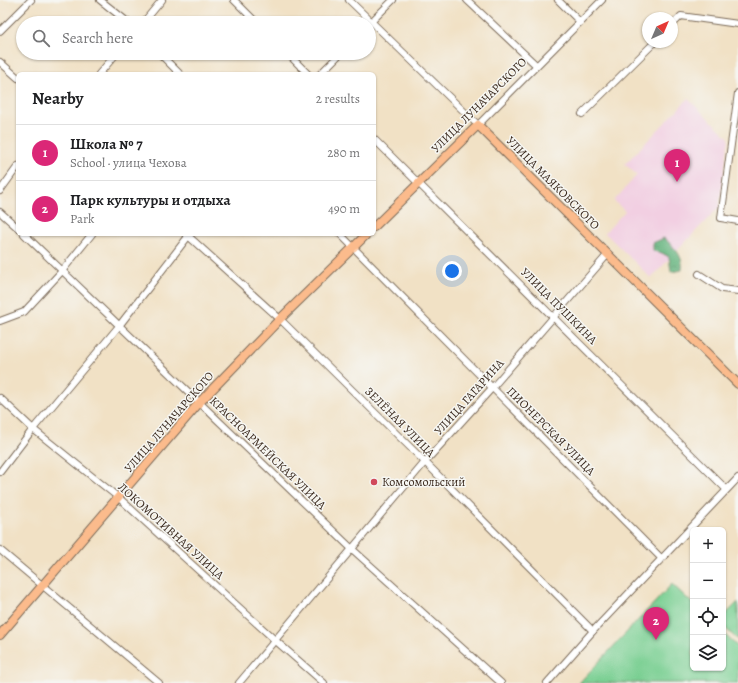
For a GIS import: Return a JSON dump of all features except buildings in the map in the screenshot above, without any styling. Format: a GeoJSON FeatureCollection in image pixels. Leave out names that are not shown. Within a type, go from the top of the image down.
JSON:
{"type":"FeatureCollection","features":[{"type":"Feature","properties":{"kind":"main road","name":"УЛИЦА ЛУНАЧАРСКОГО"},"geometry":{"type":"LineString","coordinates":[[376,225],[478,125]]}},
{"type":"Feature","properties":{"kind":"main road","name":"УЛИЦА МАЯКОВСКОГО"},"geometry":{"type":"LineString","coordinates":[[478,125],[738,384]]}},
{"type":"Feature","properties":{"kind":"main road","name":"УЛИЦА ЛУНАЧАРСКОГО"},"geometry":{"type":"LineString","coordinates":[[0,635],[200,403],[280,319],[365,236]]}},
{"type":"Feature","properties":{"kind":"street"},"geometry":{"type":"LineString","coordinates":[[0,31],[31,0]]}},
{"type":"Feature","properties":{"kind":"street"},"geometry":{"type":"LineString","coordinates":[[100,0],[120,16]]}},
{"type":"Feature","properties":{"kind":"street"},"geometry":{"type":"LineString","coordinates":[[149,16],[162,0]]}},
{"type":"Feature","properties":{"kind":"street"},"geometry":{"type":"LineString","coordinates":[[234,0],[250,16]]}},
{"type":"Feature","properties":{"kind":"street","name":"УЛИЦА МАЯКОВСКОГО"},"geometry":{"type":"LineString","coordinates":[[349,0],[364,16]]}},
{"type":"Feature","properties":{"kind":"street"},"geometry":{"type":"LineString","coordinates":[[376,17],[393,0]]}},
{"type":"Feature","properties":{"kind":"street"},"geometry":{"type":"LineString","coordinates":[[466,0],[536,65]]}},
{"type":"Feature","properties":{"kind":"street"},"geometry":{"type":"LineString","coordinates":[[558,0],[580,22]]}},
{"type":"Feature","properties":{"kind":"street","name":"УЛИЦА ЛУНАЧАРСКОГО"},"geometry":{"type":"LineString","coordinates":[[478,125],[602,0]]}},
{"type":"Feature","properties":{"kind":"street"},"geometry":{"type":"LineString","coordinates":[[678,19],[681,16],[738,24]]}},
{"type":"Feature","properties":{"kind":"street","name":"УЛИЦА МАЯКОВСКОГО"},"geometry":{"type":"LineString","coordinates":[[376,29],[478,125]]}},
{"type":"Feature","properties":{"kind":"street"},"geometry":{"type":"LineString","coordinates":[[582,114],[649,48]]}},
{"type":"Feature","properties":{"kind":"street"},"geometry":{"type":"LineString","coordinates":[[101,72],[111,60]]}},
{"type":"Feature","properties":{"kind":"street"},"geometry":{"type":"LineString","coordinates":[[167,60],[178,72]]}},
{"type":"Feature","properties":{"kind":"street"},"geometry":{"type":"LineString","coordinates":[[294,60],[306,72]]}},
{"type":"Feature","properties":{"kind":"street"},"geometry":{"type":"LineString","coordinates":[[322,72],[334,60]]}},
{"type":"Feature","properties":{"kind":"street"},"geometry":{"type":"LineString","coordinates":[[0,62],[16,76]]}},
{"type":"Feature","properties":{"kind":"street"},"geometry":{"type":"LineString","coordinates":[[738,93],[721,218],[738,221]]}},
{"type":"Feature","properties":{"kind":"street","name":"УЛИЦА ПУШКИНА"},"geometry":{"type":"LineString","coordinates":[[376,141],[554,316],[726,489]]}},
{"type":"Feature","properties":{"kind":"street"},"geometry":{"type":"LineString","coordinates":[[0,190],[16,169]]}},
{"type":"Feature","properties":{"kind":"street"},"geometry":{"type":"LineString","coordinates":[[0,212],[16,226]]}},
{"type":"Feature","properties":{"kind":"street","name":"КРАСНОАРМЕЙСКАЯ УЛИЦА"},"geometry":{"type":"LineString","coordinates":[[26,236],[352,549],[501,683]]}},
{"type":"Feature","properties":{"kind":"street"},"geometry":{"type":"LineString","coordinates":[[0,321],[24,312],[62,271],[90,236]]}},
{"type":"Feature","properties":{"kind":"street"},"geometry":{"type":"LineString","coordinates":[[0,472],[32,429],[119,326],[187,236]]}},
{"type":"Feature","properties":{"kind":"street","name":"ЗЕЛЁНАЯ УЛИЦА"},"geometry":{"type":"LineString","coordinates":[[189,236],[280,319],[593,631]]}},
{"type":"Feature","properties":{"kind":"street","name":"ПИОНЕРСКАЯ УЛИЦА"},"geometry":{"type":"LineString","coordinates":[[342,236],[662,559]]}},
{"type":"Feature","properties":{"kind":"street","name":"УЛИЦА ГАГАРИНА"},"geometry":{"type":"LineString","coordinates":[[239,683],[276,641],[425,462],[492,388],[608,254]]}},
{"type":"Feature","properties":{"kind":"street"},"geometry":{"type":"LineString","coordinates":[[699,274],[722,289],[738,291]]}},
{"type":"Feature","properties":{"kind":"street","name":"ЛОКОМОТИВНАЯ УЛИЦА"},"geometry":{"type":"LineString","coordinates":[[0,398],[32,429],[119,498],[324,683]]}},
{"type":"Feature","properties":{"kind":"street"},"geometry":{"type":"LineString","coordinates":[[547,683],[593,631],[738,478]]}},
{"type":"Feature","properties":{"kind":"street"},"geometry":{"type":"LineString","coordinates":[[0,550],[44,585],[159,683]]}},
{"type":"Feature","properties":{"kind":"shaded area"},"geometry":{"type":"Polygon","coordinates":[[[688,99],[729,138],[719,207],[651,278],[605,233],[625,211],[614,201],[637,175],[625,164],[688,99]]]}},
{"type":"Feature","properties":{"kind":"green space"},"geometry":{"type":"Polygon","coordinates":[[[664,238],[675,248],[680,256],[682,270],[671,272],[669,257],[662,253],[653,251],[653,243],[664,238]]]}},
{"type":"Feature","properties":{"kind":"green space"},"geometry":{"type":"Polygon","coordinates":[[[672,584],[690,601],[690,671],[726,671],[726,636],[738,647],[738,683],[579,683],[672,584]]]}},
{"type":"Feature","properties":{"kind":"green space"},"geometry":{"type":"Polygon","coordinates":[[[738,602],[738,640],[726,629],[726,614],[738,602]]]}},
{"type":"Feature","properties":{"kind":"place","name":"Школа № 7"},"geometry":{"type":"Point","coordinates":[677,182]}},
{"type":"Feature","properties":{"kind":"place","name":"Комсомольский"},"geometry":{"type":"Point","coordinates":[374,482]}},
{"type":"Feature","properties":{"kind":"place","name":"Парк культуры и отдыха"},"geometry":{"type":"Point","coordinates":[656,640]}}]}
